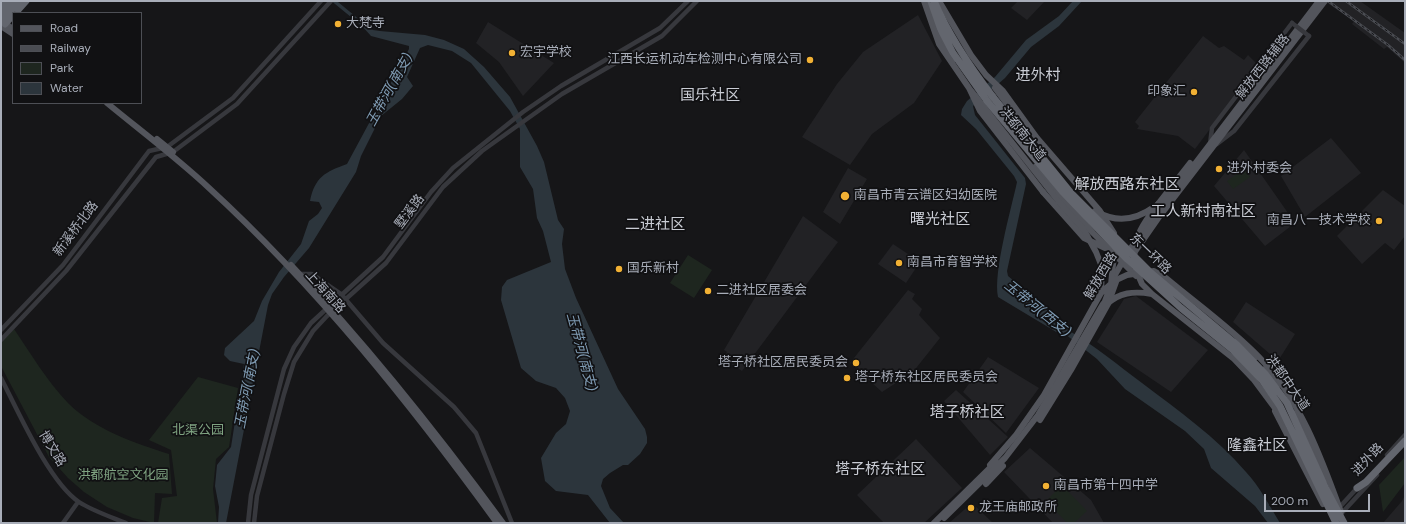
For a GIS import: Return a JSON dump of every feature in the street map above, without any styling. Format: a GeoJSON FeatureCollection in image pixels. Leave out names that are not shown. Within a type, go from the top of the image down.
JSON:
{"type":"FeatureCollection","features":[{"type":"Feature","properties":{"kind":"highway"},"geometry":{"type":"LineString","coordinates":[[1,12],[12,1]]}},
{"type":"Feature","properties":{"kind":"highway"},"geometry":{"type":"LineString","coordinates":[[2,23],[20,1]]}},
{"type":"Feature","properties":{"kind":"highway"},"geometry":{"type":"LineString","coordinates":[[16,12],[25,1]]}},
{"type":"Feature","properties":{"kind":"highway","name":"东一环路"},"geometry":{"type":"LineString","coordinates":[[924,1],[953,53],[975,85],[1017,139],[1062,191],[1127,259],[1181,308],[1248,364],[1280,406],[1333,521]]}},
{"type":"Feature","properties":{"kind":"highway","name":"东一环路"},"geometry":{"type":"LineString","coordinates":[[936,1],[943,21],[981,82],[1029,144],[1071,194],[1151,274],[1237,345],[1266,375],[1287,403],[1326,489],[1345,523]]}},
{"type":"Feature","properties":{"kind":"highway"},"geometry":{"type":"LineString","coordinates":[[2,23],[12,16]]}},
{"type":"Feature","properties":{"kind":"highway"},"geometry":{"type":"LineString","coordinates":[[1357,488],[1366,482],[1405,440]]}},
{"type":"Feature","properties":{"kind":"main road"},"geometry":{"type":"LineString","coordinates":[[1,15],[12,1]]}},
{"type":"Feature","properties":{"kind":"main road"},"geometry":{"type":"LineString","coordinates":[[14,12],[25,1]]}},
{"type":"Feature","properties":{"kind":"main road"},"geometry":{"type":"LineString","coordinates":[[924,1],[939,44],[969,87],[1058,202],[1084,230],[1102,267],[1101,293]]}},
{"type":"Feature","properties":{"kind":"main road","name":"洪都南大道"},"geometry":{"type":"LineString","coordinates":[[936,1],[962,51],[985,77],[996,95],[1035,148],[1073,192],[1132,251]]}},
{"type":"Feature","properties":{"kind":"main road","name":"解放西路辅路"},"geometry":{"type":"LineString","coordinates":[[1212,145],[1215,130],[1316,1]]}},
{"type":"Feature","properties":{"kind":"main road","name":"解放西路"},"geometry":{"type":"LineString","coordinates":[[1132,251],[1319,1]]}},
{"type":"Feature","properties":{"kind":"main road","name":"解放西路"},"geometry":{"type":"LineString","coordinates":[[1115,279],[1132,251],[1199,158],[1212,145],[1325,1]]}},
{"type":"Feature","properties":{"kind":"main road","name":"解放西路辅路"},"geometry":{"type":"LineString","coordinates":[[1212,145],[1329,1]]}},
{"type":"Feature","properties":{"kind":"main road"},"geometry":{"type":"LineString","coordinates":[[2,23],[12,13]]}},
{"type":"Feature","properties":{"kind":"main road"},"geometry":{"type":"LineString","coordinates":[[2,23],[12,28]]}},
{"type":"Feature","properties":{"kind":"main road"},"geometry":{"type":"LineString","coordinates":[[2,23],[12,33]]}},
{"type":"Feature","properties":{"kind":"main road"},"geometry":{"type":"LineString","coordinates":[[985,77],[1003,91],[1038,138],[1100,211],[1116,236]]}},
{"type":"Feature","properties":{"kind":"main road"},"geometry":{"type":"LineString","coordinates":[[939,523],[967,498],[1005,458],[1038,415],[1071,364],[1102,308],[1111,285],[1115,245],[1112,235],[1095,211],[1032,138],[985,77]]}},
{"type":"Feature","properties":{"kind":"main road"},"geometry":{"type":"LineString","coordinates":[[969,87],[980,111],[1043,192],[1084,238],[1110,250]]}},
{"type":"Feature","properties":{"kind":"main road","name":"洪都南大道"},"geometry":{"type":"LineString","coordinates":[[969,87],[1038,170],[1123,265]]}},
{"type":"Feature","properties":{"kind":"main road","name":"上海南路"},"geometry":{"type":"LineString","coordinates":[[108,104],[212,185],[330,309],[441,438],[503,523]]}},
{"type":"Feature","properties":{"kind":"main road","name":"上海南路"},"geometry":{"type":"LineString","coordinates":[[113,104],[168,150]]}},
{"type":"Feature","properties":{"kind":"main road"},"geometry":{"type":"LineString","coordinates":[[1199,158],[1190,163],[1143,225],[1135,243],[1133,261],[1142,284],[1152,294],[1234,360],[1254,380],[1293,433]]}},
{"type":"Feature","properties":{"kind":"main road"},"geometry":{"type":"LineString","coordinates":[[1095,211],[1108,217],[1122,219],[1141,215],[1158,204]]}},
{"type":"Feature","properties":{"kind":"main road","name":"洪都中大道"},"geometry":{"type":"LineString","coordinates":[[1132,251],[1169,287],[1242,345],[1266,368],[1295,410],[1345,523]]}},
{"type":"Feature","properties":{"kind":"main road","name":"洪都中大道"},"geometry":{"type":"LineString","coordinates":[[1123,265],[1189,322],[1233,356],[1261,386],[1333,521]]}},
{"type":"Feature","properties":{"kind":"main road"},"geometry":{"type":"LineString","coordinates":[[964,494],[1016,434],[1044,394],[1101,293],[1114,281],[1127,275],[1154,271],[1166,278],[1260,358],[1289,394],[1301,415],[1345,523]]}},
{"type":"Feature","properties":{"kind":"main road"},"geometry":{"type":"LineString","coordinates":[[1055,387],[1085,331],[1095,298],[1115,279]]}},
{"type":"Feature","properties":{"kind":"main road"},"geometry":{"type":"LineString","coordinates":[[934,523],[991,468],[1018,436],[1048,393],[1085,331],[1108,304],[1115,279]]}},
{"type":"Feature","properties":{"kind":"main road"},"geometry":{"type":"LineString","coordinates":[[1102,308],[1112,298],[1126,293],[1152,294]]}},
{"type":"Feature","properties":{"kind":"main road","name":"上海南路"},"geometry":{"type":"LineString","coordinates":[[330,309],[438,442],[497,523]]}},
{"type":"Feature","properties":{"kind":"main road"},"geometry":{"type":"LineString","coordinates":[[928,523],[974,480],[1014,434],[1072,353]]}},
{"type":"Feature","properties":{"kind":"main road"},"geometry":{"type":"LineString","coordinates":[[946,523],[994,476],[1023,442],[1047,410],[1072,353]]}},
{"type":"Feature","properties":{"kind":"street"},"geometry":{"type":"LineString","coordinates":[[168,150],[233,98],[321,1]]}},
{"type":"Feature","properties":{"kind":"street"},"geometry":{"type":"LineString","coordinates":[[1,340],[66,271],[156,157],[237,104],[331,1]]}},
{"type":"Feature","properties":{"kind":"street","name":"墅溪路"},"geometry":{"type":"LineString","coordinates":[[254,523],[257,496],[294,362],[313,331],[341,294],[384,257],[431,192],[453,168],[508,123],[561,86],[651,35],[669,21],[688,1]]}},
{"type":"Feature","properties":{"kind":"street","name":"墅溪路"},"geometry":{"type":"LineString","coordinates":[[248,523],[252,495],[284,369],[294,347],[311,323],[346,299],[386,263],[443,187],[482,151],[562,94],[662,36],[697,1]]}},
{"type":"Feature","properties":{"kind":"street"},"geometry":{"type":"LineString","coordinates":[[1292,23],[1309,36],[1234,131],[1212,145],[1212,128],[1292,23]]}},
{"type":"Feature","properties":{"kind":"street","name":"新溪桥北路"},"geometry":{"type":"LineString","coordinates":[[1,330],[63,265],[149,151],[168,150]]}},
{"type":"Feature","properties":{"kind":"street","name":"上海南路"},"geometry":{"type":"LineString","coordinates":[[298,276],[312,274],[341,294],[383,343],[454,408],[476,432],[512,523]]}},
{"type":"Feature","properties":{"kind":"street","name":"博文路"},"geometry":{"type":"LineString","coordinates":[[1,378],[35,444],[53,473],[78,502],[126,523]]}},
{"type":"Feature","properties":{"kind":"street","name":"进外路"},"geometry":{"type":"LineString","coordinates":[[1333,521],[1357,488],[1405,435]]}},
{"type":"Feature","properties":{"kind":"street","name":"进外路"},"geometry":{"type":"LineString","coordinates":[[1340,511],[1405,446]]}},
{"type":"Feature","properties":{"kind":"street"},"geometry":{"type":"LineString","coordinates":[[63,523],[78,502]]}},
{"type":"Feature","properties":{"kind":"shaded area"},"geometry":{"type":"Polygon","coordinates":[[[1018,1],[1045,1],[1027,20],[1011,8],[1018,1]]]}},
{"type":"Feature","properties":{"kind":"shaded area"},"geometry":{"type":"Polygon","coordinates":[[[1324,1],[1360,1],[1405,33],[1405,63],[1387,47],[1384,49],[1352,24],[1354,21],[1324,1]]]}},
{"type":"Feature","properties":{"kind":"shaded area"},"geometry":{"type":"Polygon","coordinates":[[[918,15],[942,61],[914,103],[872,134],[850,165],[802,137],[837,84],[863,52],[918,15]]]}},
{"type":"Feature","properties":{"kind":"shaded area","name":"宏宇学校"},"geometry":{"type":"Polygon","coordinates":[[[488,22],[554,63],[523,96],[499,62],[476,43],[488,22]]]}},
{"type":"Feature","properties":{"kind":"shaded area"},"geometry":{"type":"Polygon","coordinates":[[[1203,36],[1219,48],[1224,46],[1244,60],[1248,55],[1258,65],[1195,149],[1178,136],[1137,129],[1139,126],[1135,122],[1203,36]]]}},
{"type":"Feature","properties":{"kind":"shaded area"},"geometry":{"type":"Polygon","coordinates":[[[1331,138],[1361,173],[1305,217],[1281,176],[1331,138]]]}},
{"type":"Feature","properties":{"kind":"shaded area"},"geometry":{"type":"Polygon","coordinates":[[[1244,150],[1295,223],[1265,246],[1214,186],[1244,150]]]}},
{"type":"Feature","properties":{"kind":"shaded area","name":"南昌市青云谱区妇幼医院"},"geometry":{"type":"Polygon","coordinates":[[[848,168],[867,179],[840,224],[823,212],[848,168]]]}},
{"type":"Feature","properties":{"kind":"shaded area","name":"南昌八一技术学校"},"geometry":{"type":"Polygon","coordinates":[[[1383,190],[1405,206],[1405,236],[1394,250],[1385,243],[1362,264],[1337,236],[1383,190]]]}},
{"type":"Feature","properties":{"kind":"shaded area"},"geometry":{"type":"Polygon","coordinates":[[[803,216],[838,242],[742,371],[723,358],[727,352],[724,350],[803,216]]]}},
{"type":"Feature","properties":{"kind":"shaded area","name":"南昌市育智学校"},"geometry":{"type":"Polygon","coordinates":[[[893,244],[920,262],[906,283],[878,264],[893,244]]]}},
{"type":"Feature","properties":{"kind":"shaded area"},"geometry":{"type":"Polygon","coordinates":[[[908,290],[915,294],[912,299],[922,309],[919,315],[940,338],[913,372],[882,392],[850,363],[908,290]]]}},
{"type":"Feature","properties":{"kind":"shaded area"},"geometry":{"type":"Polygon","coordinates":[[[1136,296],[1208,350],[1171,392],[1097,342],[1124,299],[1136,296]]]}},
{"type":"Feature","properties":{"kind":"shaded area"},"geometry":{"type":"Polygon","coordinates":[[[1246,302],[1295,334],[1278,361],[1233,322],[1246,302]]]}},
{"type":"Feature","properties":{"kind":"shaded area"},"geometry":{"type":"Polygon","coordinates":[[[988,357],[1039,388],[1006,433],[963,392],[988,357]]]}},
{"type":"Feature","properties":{"kind":"shaded area"},"geometry":{"type":"Polygon","coordinates":[[[956,390],[1008,437],[990,455],[944,401],[956,390]]]}},
{"type":"Feature","properties":{"kind":"shaded area"},"geometry":{"type":"Polygon","coordinates":[[[916,439],[962,488],[924,523],[884,523],[857,495],[916,439]]]}},
{"type":"Feature","properties":{"kind":"shaded area","name":"南昌市第十四中学"},"geometry":{"type":"Polygon","coordinates":[[[1030,448],[1091,500],[1104,523],[1053,523],[1004,472],[1030,448]]]}},
{"type":"Feature","properties":{"kind":"shaded area"},"geometry":{"type":"Polygon","coordinates":[[[1405,495],[1405,523],[1383,523],[1402,501],[1405,495]]]}},
{"type":"Feature","properties":{"kind":"shaded area"},"geometry":{"type":"Polygon","coordinates":[[[972,503],[993,523],[949,523],[972,503]]]}},
{"type":"Feature","properties":{"kind":"green space"},"geometry":{"type":"Polygon","coordinates":[[[1244,169],[1250,177],[1233,189],[1227,181],[1244,169]]]}},
{"type":"Feature","properties":{"kind":"green space"},"geometry":{"type":"Polygon","coordinates":[[[688,255],[712,270],[694,298],[670,283],[688,255]]]}},
{"type":"Feature","properties":{"kind":"green space","name":"洪都航空文化园"},"geometry":{"type":"Polygon","coordinates":[[[14,329],[53,386],[68,403],[90,421],[129,440],[169,454],[172,494],[155,493],[154,523],[133,518],[107,507],[84,492],[68,478],[49,457],[1,366],[1,340],[14,329]]]}},
{"type":"Feature","properties":{"kind":"green space","name":"北渠公园"},"geometry":{"type":"Polygon","coordinates":[[[198,377],[238,388],[229,447],[216,459],[213,489],[217,523],[158,523],[162,498],[177,496],[171,450],[149,440],[198,377]]]}},
{"type":"Feature","properties":{"kind":"green space"},"geometry":{"type":"Polygon","coordinates":[[[1405,457],[1405,483],[1383,512],[1379,485],[1405,457]]]}},
{"type":"Feature","properties":{"kind":"green space"},"geometry":{"type":"Polygon","coordinates":[[[1062,485],[1087,511],[1074,523],[1067,523],[1046,501],[1062,485]]]}},
{"type":"Feature","properties":{"kind":"water","name":"玉带河(西支)"},"geometry":{"type":"Polygon","coordinates":[[[1073,1],[1082,1],[1059,26],[1031,47],[1005,78],[973,106],[975,115],[1025,178],[1026,184],[1007,271],[1008,276],[1063,322],[1067,323],[1068,330],[1097,349],[1210,436],[1234,459],[1256,484],[1280,523],[1268,523],[1255,506],[1211,468],[1204,449],[1185,431],[1125,389],[1097,359],[1065,334],[1058,333],[998,297],[997,286],[1000,257],[1017,182],[1014,176],[976,129],[961,115],[962,109],[967,101],[995,77],[1026,40],[1059,16],[1073,1]]]}},
{"type":"Feature","properties":{"kind":"water","name":"玉带河(南支)"},"geometry":{"type":"Polygon","coordinates":[[[365,25],[373,30],[425,35],[444,40],[464,49],[484,67],[510,97],[537,146],[544,162],[558,220],[564,229],[562,244],[565,269],[576,298],[618,389],[645,429],[647,437],[647,443],[640,454],[628,465],[623,465],[610,473],[603,479],[601,486],[610,508],[624,523],[610,523],[588,495],[556,491],[545,481],[541,458],[556,433],[566,424],[570,411],[565,398],[556,388],[536,381],[521,368],[501,300],[502,287],[507,280],[551,262],[543,231],[537,218],[533,189],[520,167],[520,129],[510,111],[471,63],[452,51],[428,45],[420,48],[407,77],[413,86],[402,99],[381,116],[361,156],[356,172],[309,248],[284,277],[272,294],[268,305],[226,523],[218,523],[219,507],[215,486],[217,465],[231,447],[244,364],[230,361],[224,355],[225,348],[254,321],[262,301],[279,272],[301,244],[309,221],[318,214],[322,208],[319,202],[310,201],[315,186],[322,176],[347,164],[409,49],[409,46],[371,36],[362,26],[365,25]]]}},
{"type":"Feature","properties":{"kind":"waterway"},"geometry":{"type":"LineString","coordinates":[[334,1],[367,28]]}},
{"type":"Feature","properties":{"kind":"railway"},"geometry":{"type":"LineString","coordinates":[[1328,1],[1388,45],[1405,60]]}},
{"type":"Feature","properties":{"kind":"railway"},"geometry":{"type":"LineString","coordinates":[[1346,1],[1405,44]]}},
{"type":"Feature","properties":{"kind":"place","name":"大梵寺"},"geometry":{"type":"Point","coordinates":[338,24]}},
{"type":"Feature","properties":{"kind":"place","name":"宏宇学校"},"geometry":{"type":"Point","coordinates":[512,53]}},
{"type":"Feature","properties":{"kind":"place","name":"江西长运机动车检测中心有限公司"},"geometry":{"type":"Point","coordinates":[810,60]}},
{"type":"Feature","properties":{"kind":"place","name":"印象汇"},"geometry":{"type":"Point","coordinates":[1194,92]}},
{"type":"Feature","properties":{"kind":"place","name":"进外村委会"},"geometry":{"type":"Point","coordinates":[1219,169]}},
{"type":"Feature","properties":{"kind":"place","name":"南昌市青云谱区妇幼医院"},"geometry":{"type":"Point","coordinates":[845,196]}},
{"type":"Feature","properties":{"kind":"place","name":"南昌八一技术学校"},"geometry":{"type":"Point","coordinates":[1379,221]}},
{"type":"Feature","properties":{"kind":"place","name":"南昌市育智学校"},"geometry":{"type":"Point","coordinates":[899,263]}},
{"type":"Feature","properties":{"kind":"place","name":"国乐新村"},"geometry":{"type":"Point","coordinates":[619,269]}},
{"type":"Feature","properties":{"kind":"place","name":"二进社区居委会"},"geometry":{"type":"Point","coordinates":[708,291]}},
{"type":"Feature","properties":{"kind":"place","name":"塔子桥社区居民委员会"},"geometry":{"type":"Point","coordinates":[856,363]}},
{"type":"Feature","properties":{"kind":"place","name":"塔子桥东社区居民委员会"},"geometry":{"type":"Point","coordinates":[847,378]}},
{"type":"Feature","properties":{"kind":"place","name":"南昌市第十四中学"},"geometry":{"type":"Point","coordinates":[1046,486]}},
{"type":"Feature","properties":{"kind":"place","name":"龙王庙邮政所"},"geometry":{"type":"Point","coordinates":[971,508]}},
{"type":"Feature","properties":{"kind":"district","name":"进外村"},"geometry":{"type":"Point","coordinates":[1038,76]}},
{"type":"Feature","properties":{"kind":"district","name":"国乐社区"},"geometry":{"type":"Point","coordinates":[710,96]}},
{"type":"Feature","properties":{"kind":"district","name":"解放西路东社区"},"geometry":{"type":"Point","coordinates":[1127,185]}},
{"type":"Feature","properties":{"kind":"district","name":"工人新村南社区"},"geometry":{"type":"Point","coordinates":[1203,212]}},
{"type":"Feature","properties":{"kind":"district","name":"曙光社区"},"geometry":{"type":"Point","coordinates":[940,220]}},
{"type":"Feature","properties":{"kind":"district","name":"二进社区"},"geometry":{"type":"Point","coordinates":[655,225]}},
{"type":"Feature","properties":{"kind":"district","name":"塔子桥社区"},"geometry":{"type":"Point","coordinates":[967,413]}},
{"type":"Feature","properties":{"kind":"district","name":"隆鑫社区"},"geometry":{"type":"Point","coordinates":[1257,446]}},
{"type":"Feature","properties":{"kind":"district","name":"塔子桥东社区"},"geometry":{"type":"Point","coordinates":[880,470]}}]}
